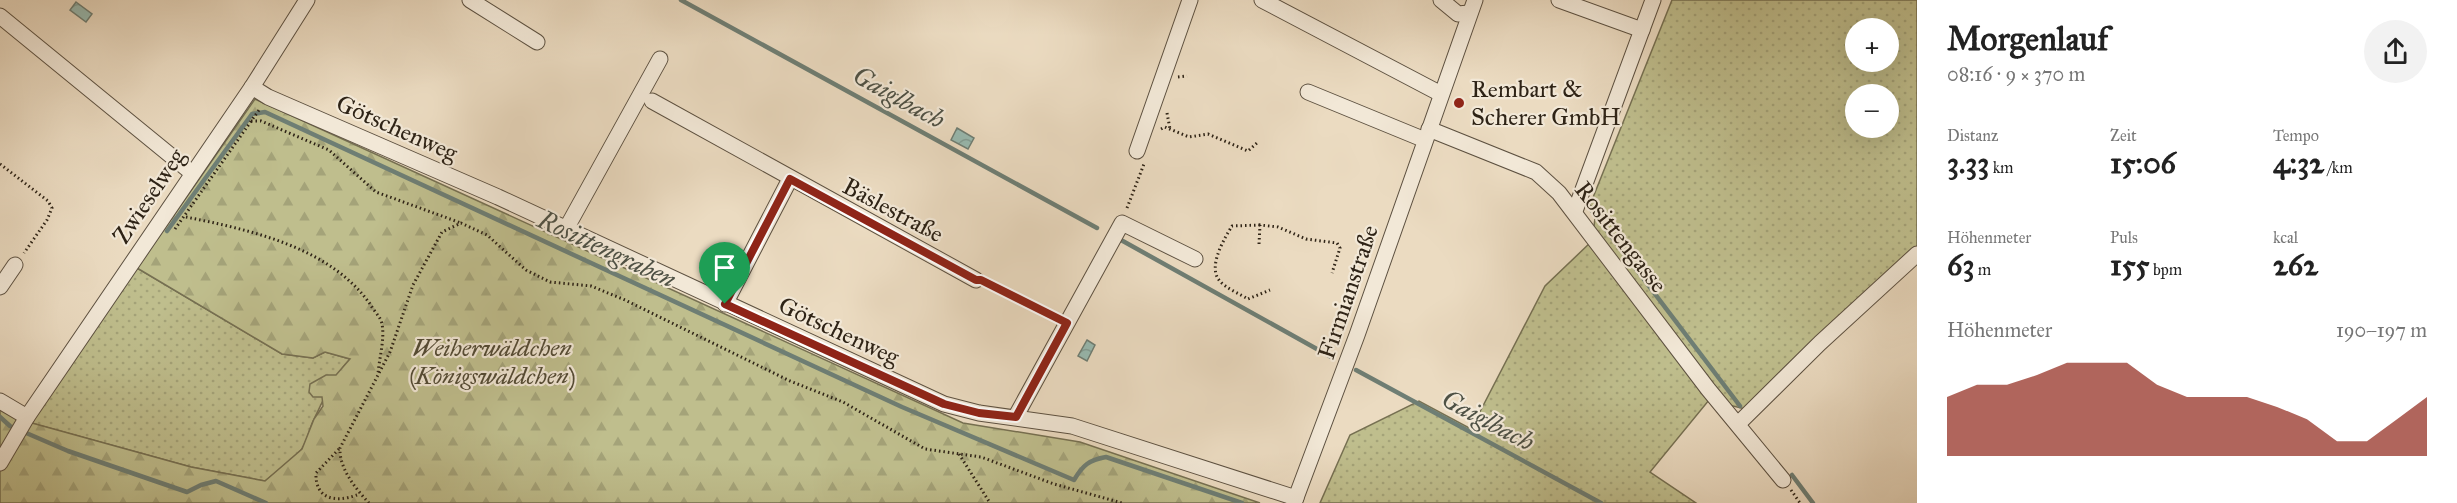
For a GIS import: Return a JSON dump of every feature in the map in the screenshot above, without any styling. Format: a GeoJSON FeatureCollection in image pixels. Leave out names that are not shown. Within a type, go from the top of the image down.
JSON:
{"type":"FeatureCollection","features":[{"type":"Feature","properties":{"kind":"street","name":"Zwieselweg"},"geometry":{"type":"LineString","coordinates":[[0,463],[22,426],[192,172],[252,87],[307,0]]}},
{"type":"Feature","properties":{"kind":"street"},"geometry":{"type":"LineString","coordinates":[[470,0],[537,42]]}},
{"type":"Feature","properties":{"kind":"street"},"geometry":{"type":"LineString","coordinates":[[1141,157],[1190,0]]}},
{"type":"Feature","properties":{"kind":"street"},"geometry":{"type":"LineString","coordinates":[[1262,0],[1441,94]]}},
{"type":"Feature","properties":{"kind":"street"},"geometry":{"type":"LineString","coordinates":[[1441,0],[1458,14],[1472,7]]}},
{"type":"Feature","properties":{"kind":"street"},"geometry":{"type":"LineString","coordinates":[[1559,0],[1642,30]]}},
{"type":"Feature","properties":{"kind":"street"},"geometry":{"type":"LineString","coordinates":[[1575,211],[1653,0]]}},
{"type":"Feature","properties":{"kind":"street","name":"Firmianstraße"},"geometry":{"type":"LineString","coordinates":[[1295,501],[1358,335],[1472,7]]}},
{"type":"Feature","properties":{"kind":"street"},"geometry":{"type":"LineString","coordinates":[[0,16],[192,172]]}},
{"type":"Feature","properties":{"kind":"street"},"geometry":{"type":"LineString","coordinates":[[566,229],[660,59]]}},
{"type":"Feature","properties":{"kind":"street","name":"Götschenweg"},"geometry":{"type":"LineString","coordinates":[[252,87],[268,97],[566,229],[944,404],[979,413],[1072,426],[1295,501]]}},
{"type":"Feature","properties":{"kind":"street","name":"Rosittengasse"},"geometry":{"type":"LineString","coordinates":[[1308,92],[1536,172],[1575,211],[1708,388],[1783,480]]}},
{"type":"Feature","properties":{"kind":"street","name":"Bäslestraße"},"geometry":{"type":"LineString","coordinates":[[652,101],[976,280]]}},
{"type":"Feature","properties":{"kind":"street"},"geometry":{"type":"LineString","coordinates":[[725,304],[790,179]]}},
{"type":"Feature","properties":{"kind":"street"},"geometry":{"type":"LineString","coordinates":[[1016,417],[1122,223],[1195,259]]}},
{"type":"Feature","properties":{"kind":"street"},"geometry":{"type":"LineString","coordinates":[[1738,424],[1820,343],[1917,254]]}},
{"type":"Feature","properties":{"kind":"street"},"geometry":{"type":"LineString","coordinates":[[0,287],[15,265]]}},
{"type":"Feature","properties":{"kind":"street"},"geometry":{"type":"LineString","coordinates":[[0,401],[22,426]]}},
{"type":"Feature","properties":{"kind":"path"},"geometry":{"type":"LineString","coordinates":[[207,187],[261,108]]}},
{"type":"Feature","properties":{"kind":"path"},"geometry":{"type":"LineString","coordinates":[[251,122],[261,121],[330,150],[376,192],[487,235],[526,270],[550,282],[591,286],[625,300],[790,381],[843,402],[925,448],[981,457],[1054,484],[1122,503]]}},
{"type":"Feature","properties":{"kind":"path"},"geometry":{"type":"LineString","coordinates":[[1156,133],[1165,127],[1189,137],[1208,134],[1248,150],[1258,142]]}},
{"type":"Feature","properties":{"kind":"path"},"geometry":{"type":"LineString","coordinates":[[1122,223],[1141,157]]}},
{"type":"Feature","properties":{"kind":"path"},"geometry":{"type":"LineString","coordinates":[[0,164],[48,201],[51,208],[47,220],[15,265]]}},
{"type":"Feature","properties":{"kind":"path"},"geometry":{"type":"LineString","coordinates":[[186,217],[229,226],[282,242],[334,268],[359,288],[382,322],[378,376]]}},
{"type":"Feature","properties":{"kind":"path"},"geometry":{"type":"LineString","coordinates":[[359,494],[339,501],[321,495],[317,490],[316,473],[340,448],[378,376],[390,352],[413,285],[442,232],[461,223]]}},
{"type":"Feature","properties":{"kind":"path"},"geometry":{"type":"LineString","coordinates":[[1259,244],[1260,225]]}},
{"type":"Feature","properties":{"kind":"path"},"geometry":{"type":"LineString","coordinates":[[1270,290],[1248,299],[1220,281],[1215,272],[1222,241],[1232,226],[1278,226],[1306,239],[1337,243],[1340,248],[1332,273]]}},
{"type":"Feature","properties":{"kind":"path"},"geometry":{"type":"LineString","coordinates":[[976,280],[981,280],[1067,323]]}},
{"type":"Feature","properties":{"kind":"path"},"geometry":{"type":"LineString","coordinates":[[340,448],[339,458],[343,467],[359,494],[369,503]]}},
{"type":"Feature","properties":{"kind":"path"},"geometry":{"type":"LineString","coordinates":[[959,454],[990,503]]}},
{"type":"Feature","properties":{"kind":"path"},"geometry":{"type":"LineString","coordinates":[[349,503],[359,494]]}},
{"type":"Feature","properties":{"kind":"green space"},"geometry":{"type":"Polygon","coordinates":[[[1672,0],[1917,0],[1917,246],[1745,409],[1709,400],[1650,472],[1696,503],[1320,503],[1350,435],[1419,401],[1471,429],[1545,286],[1592,241],[1596,211],[1590,205],[1672,0]]]}},
{"type":"Feature","properties":{"kind":"green space","name":"Weiherwäldchen (Königswäldchen)"},"geometry":{"type":"Polygon","coordinates":[[[255,99],[963,423],[1080,442],[1260,503],[0,503],[0,406],[32,423],[191,467],[265,481],[302,449],[314,419],[323,406],[322,397],[313,397],[309,392],[310,384],[326,375],[336,375],[350,359],[325,352],[313,358],[282,354],[137,268],[255,99]]]}},
{"type":"Feature","properties":{"kind":"green space"},"geometry":{"type":"Polygon","coordinates":[[[137,268],[282,354],[313,358],[325,352],[350,359],[329,388],[301,450],[265,481],[191,467],[31,423],[137,268]]]}},
{"type":"Feature","properties":{"kind":"water"},"geometry":{"type":"Polygon","coordinates":[[[76,2],[92,14],[86,22],[70,10],[76,2]]]}},
{"type":"Feature","properties":{"kind":"water"},"geometry":{"type":"Polygon","coordinates":[[[957,128],[974,138],[968,149],[951,140],[957,128]]]}},
{"type":"Feature","properties":{"kind":"water"},"geometry":{"type":"Polygon","coordinates":[[[1087,340],[1095,345],[1087,361],[1078,356],[1087,340]]]}},
{"type":"Feature","properties":{"kind":"waterway","name":"Gaiglbach"},"geometry":{"type":"LineString","coordinates":[[681,0],[1097,228]]}},
{"type":"Feature","properties":{"kind":"waterway","name":"Rosittengraben"},"geometry":{"type":"LineString","coordinates":[[167,231],[252,114],[265,112],[902,407],[1074,480],[1087,464],[1106,457],[1242,503]]}},
{"type":"Feature","properties":{"kind":"waterway","name":"Gaiglbach"},"geometry":{"type":"LineString","coordinates":[[1592,211],[1740,406]]}},
{"type":"Feature","properties":{"kind":"waterway","name":"Gaiglbach"},"geometry":{"type":"LineString","coordinates":[[1121,240],[1333,358]]}},
{"type":"Feature","properties":{"kind":"waterway","name":"Gaiglbach"},"geometry":{"type":"LineString","coordinates":[[1356,370],[1601,503]]}},
{"type":"Feature","properties":{"kind":"waterway"},"geometry":{"type":"LineString","coordinates":[[0,417],[10,426],[68,451],[187,492],[216,481],[266,503]]}},
{"type":"Feature","properties":{"kind":"waterway","name":"Gaiglbach"},"geometry":{"type":"LineString","coordinates":[[1792,475],[1813,503]]}},
{"type":"Feature","properties":{"kind":"place","name":"Rembart & Scherer GmbH"},"geometry":{"type":"Point","coordinates":[1459,103]}},
{"type":"Feature","properties":{"kind":"route"},"geometry":{"type":"LineString","coordinates":[[790,179],[976,280],[981,280],[1067,323],[1016,417],[979,413],[944,404],[725,304],[790,179]]}}]}
